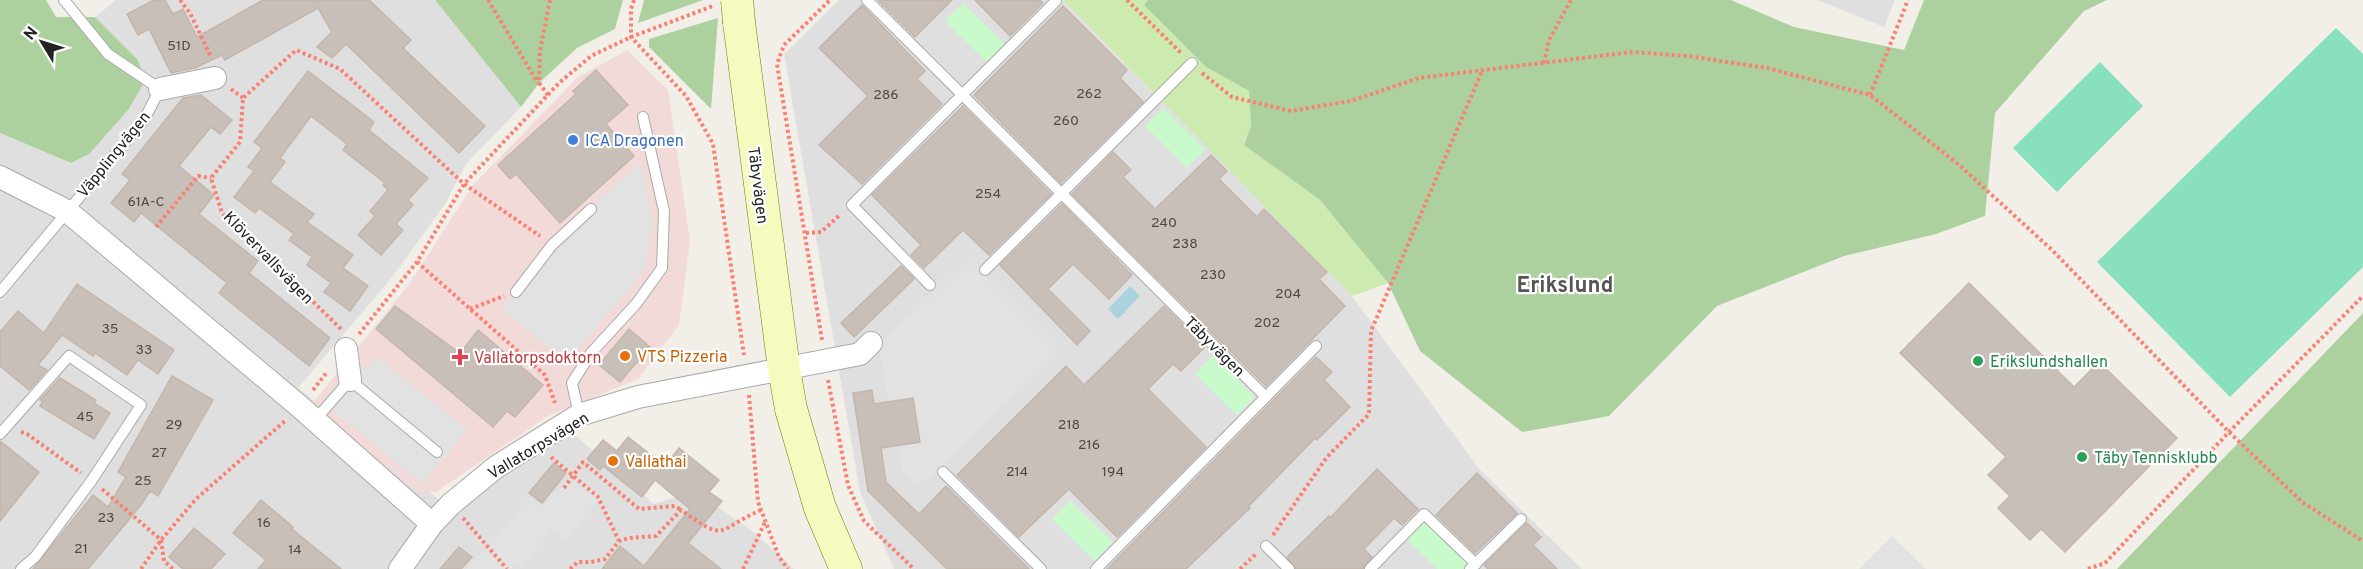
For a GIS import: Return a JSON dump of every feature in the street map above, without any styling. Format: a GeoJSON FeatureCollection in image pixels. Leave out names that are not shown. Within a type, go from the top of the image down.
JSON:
{"type":"FeatureCollection","features":[{"type":"Feature","properties":{"kind":"main road","name":"Täbyvägen"},"geometry":{"type":"LineString","coordinates":[[730,9],[783,369],[791,409],[820,508],[846,569]]}},
{"type":"Feature","properties":{"kind":"street"},"geometry":{"type":"LineString","coordinates":[[160,89],[215,78]]}},
{"type":"Feature","properties":{"kind":"street"},"geometry":{"type":"LineString","coordinates":[[0,177],[67,211],[307,413],[432,524]]}},
{"type":"Feature","properties":{"kind":"street"},"geometry":{"type":"LineString","coordinates":[[783,369],[860,354],[871,343]]}},
{"type":"Feature","properties":{"kind":"street"},"geometry":{"type":"LineString","coordinates":[[346,350],[350,380]]}},
{"type":"Feature","properties":{"kind":"street","name":"Vallatorpsvägen"},"geometry":{"type":"LineString","coordinates":[[400,569],[432,524],[451,504],[496,467],[579,415],[638,397],[783,369]]}},
{"type":"Feature","properties":{"kind":"lane"},"geometry":{"type":"LineString","coordinates":[[64,0],[108,54],[160,89]]}},
{"type":"Feature","properties":{"kind":"lane","name":"Täbyvägen"},"geometry":{"type":"LineString","coordinates":[[867,0],[1266,397]]}},
{"type":"Feature","properties":{"kind":"lane"},"geometry":{"type":"LineString","coordinates":[[930,285],[852,205],[1056,1]]}},
{"type":"Feature","properties":{"kind":"lane"},"geometry":{"type":"LineString","coordinates":[[985,270],[1192,63]]}},
{"type":"Feature","properties":{"kind":"lane","name":"Väpplingvägen"},"geometry":{"type":"LineString","coordinates":[[0,291],[144,120],[160,89]]}},
{"type":"Feature","properties":{"kind":"lane"},"geometry":{"type":"LineString","coordinates":[[579,415],[572,383],[591,353],[636,304],[662,268],[664,212],[643,117]]}},
{"type":"Feature","properties":{"kind":"lane"},"geometry":{"type":"LineString","coordinates":[[516,292],[552,245],[591,210]]}},
{"type":"Feature","properties":{"kind":"lane"},"geometry":{"type":"LineString","coordinates":[[1096,569],[1316,346]]}},
{"type":"Feature","properties":{"kind":"lane"},"geometry":{"type":"LineString","coordinates":[[2,428],[69,356],[141,405],[92,480],[35,557],[21,569]]}},
{"type":"Feature","properties":{"kind":"lane"},"geometry":{"type":"LineString","coordinates":[[307,413],[350,380],[437,452]]}},
{"type":"Feature","properties":{"kind":"lane"},"geometry":{"type":"LineString","coordinates":[[943,472],[1041,569]]}},
{"type":"Feature","properties":{"kind":"lane"},"geometry":{"type":"LineString","coordinates":[[1370,569],[1425,514],[1473,566],[1521,519]]}},
{"type":"Feature","properties":{"kind":"lane"},"geometry":{"type":"LineString","coordinates":[[1266,546],[1289,569]]}},
{"type":"Feature","properties":{"kind":"path"},"geometry":{"type":"LineString","coordinates":[[180,0],[190,13],[211,55],[215,78]]}},
{"type":"Feature","properties":{"kind":"path"},"geometry":{"type":"LineString","coordinates":[[488,0],[548,95]]}},
{"type":"Feature","properties":{"kind":"path"},"geometry":{"type":"LineString","coordinates":[[539,83],[540,51],[550,0]]}},
{"type":"Feature","properties":{"kind":"path"},"geometry":{"type":"LineString","coordinates":[[634,0],[631,36],[686,96],[713,144],[747,375],[758,502],[778,557],[788,569]]}},
{"type":"Feature","properties":{"kind":"path"},"geometry":{"type":"LineString","coordinates":[[830,0],[784,45],[777,64],[825,361],[848,485],[864,521],[914,569]]}},
{"type":"Feature","properties":{"kind":"path"},"geometry":{"type":"LineString","coordinates":[[1127,0],[1192,63],[1232,97],[1291,111],[1351,101],[1419,78],[1632,52],[1688,56],[1767,68],[1870,95],[1958,164],[2052,250],[2229,432],[2302,502],[2363,541]]}},
{"type":"Feature","properties":{"kind":"path"},"geometry":{"type":"LineString","coordinates":[[1133,6],[1137,0]]}},
{"type":"Feature","properties":{"kind":"path"},"geometry":{"type":"LineString","coordinates":[[1544,63],[1549,40],[1571,0]]}},
{"type":"Feature","properties":{"kind":"path"},"geometry":{"type":"LineString","coordinates":[[1870,95],[1908,0]]}},
{"type":"Feature","properties":{"kind":"path"},"geometry":{"type":"LineString","coordinates":[[141,569],[161,540],[196,499],[307,413],[346,350],[417,262],[464,184],[548,95],[591,56],[631,36],[730,9]]}},
{"type":"Feature","properties":{"kind":"path"},"geometry":{"type":"LineString","coordinates":[[156,227],[198,176],[211,178],[240,141],[243,98],[296,50],[340,69],[464,184],[552,245]]}},
{"type":"Feature","properties":{"kind":"path"},"geometry":{"type":"LineString","coordinates":[[1240,569],[1266,546],[1328,457],[1369,414],[1371,331],[1482,71]]}},
{"type":"Feature","properties":{"kind":"path","name":"Klövervallsvägen"},"geometry":{"type":"LineString","coordinates":[[211,178],[222,213],[344,332],[346,350]]}},
{"type":"Feature","properties":{"kind":"path"},"geometry":{"type":"LineString","coordinates":[[806,233],[821,232],[852,205]]}},
{"type":"Feature","properties":{"kind":"path"},"geometry":{"type":"LineString","coordinates":[[417,262],[545,375],[555,404]]}},
{"type":"Feature","properties":{"kind":"path"},"geometry":{"type":"LineString","coordinates":[[470,309],[516,292]]}},
{"type":"Feature","properties":{"kind":"path"},"geometry":{"type":"LineString","coordinates":[[2088,569],[2105,563],[2229,432],[2363,296]]}},
{"type":"Feature","properties":{"kind":"path"},"geometry":{"type":"LineString","coordinates":[[534,444],[598,496],[619,541]]}},
{"type":"Feature","properties":{"kind":"path"},"geometry":{"type":"LineString","coordinates":[[564,488],[583,462],[639,508],[675,506],[710,530],[720,532],[761,510]]}},
{"type":"Feature","properties":{"kind":"path"},"geometry":{"type":"LineString","coordinates":[[451,504],[507,569]]}},
{"type":"Feature","properties":{"kind":"path"},"geometry":{"type":"LineString","coordinates":[[570,569],[579,562],[605,559],[619,541],[656,536],[681,510]]}},
{"type":"Feature","properties":{"kind":"path"},"geometry":{"type":"LineString","coordinates":[[743,569],[765,522]]}},
{"type":"Feature","properties":{"kind":"shaded area"},"geometry":{"type":"Polygon","coordinates":[[[116,0],[435,0],[521,107],[466,164],[445,204],[393,276],[298,388],[457,514],[504,467],[567,428],[654,504],[695,491],[755,533],[794,569],[0,569],[0,133],[71,163],[145,81],[138,60],[95,17],[116,0]]]}},
{"type":"Feature","properties":{"kind":"shaded area"},"geometry":{"type":"Polygon","coordinates":[[[839,0],[1063,0],[1352,296],[1480,470],[1582,569],[894,569],[860,492],[784,54],[839,0]]]}},
{"type":"Feature","properties":{"kind":"shaded area"},"geometry":{"type":"Polygon","coordinates":[[[1817,0],[1895,0],[1884,27],[1817,0]]]}},
{"type":"Feature","properties":{"kind":"shaded area"},"geometry":{"type":"Polygon","coordinates":[[[627,50],[668,90],[690,241],[679,325],[638,379],[548,416],[436,492],[420,493],[311,405],[410,283],[473,185],[577,78],[627,50]]]}},
{"type":"Feature","properties":{"kind":"shaded area"},"geometry":{"type":"Polygon","coordinates":[[[641,162],[653,228],[643,272],[566,363],[502,309],[566,229],[641,162]]]}},
{"type":"Feature","properties":{"kind":"shaded area"},"geometry":{"type":"Polygon","coordinates":[[[969,260],[1057,348],[929,479],[914,483],[903,473],[878,346],[969,260]]]}},
{"type":"Feature","properties":{"kind":"shaded area"},"geometry":{"type":"Polygon","coordinates":[[[377,357],[467,430],[423,484],[322,402],[355,360],[367,369],[377,357]]]}},
{"type":"Feature","properties":{"kind":"shaded area"},"geometry":{"type":"Polygon","coordinates":[[[571,473],[601,496],[566,540],[552,529],[521,568],[516,564],[512,569],[465,569],[495,540],[530,497],[543,507],[571,473]]]}},
{"type":"Feature","properties":{"kind":"shaded area"},"geometry":{"type":"Polygon","coordinates":[[[1892,536],[1926,569],[1859,569],[1892,536]]]}},
{"type":"Feature","properties":{"kind":"green space"},"geometry":{"type":"Polygon","coordinates":[[[0,0],[46,0],[56,17],[95,17],[138,60],[145,81],[128,110],[89,154],[71,163],[0,133],[0,0]]]}},
{"type":"Feature","properties":{"kind":"green space"},"geometry":{"type":"Polygon","coordinates":[[[435,0],[623,0],[615,29],[577,48],[539,83],[521,107],[435,0]]]}},
{"type":"Feature","properties":{"kind":"green space"},"geometry":{"type":"Polygon","coordinates":[[[644,0],[703,0],[638,23],[644,0]]]}},
{"type":"Feature","properties":{"kind":"green space"},"geometry":{"type":"Polygon","coordinates":[[[1063,0],[1148,0],[1144,5],[1206,67],[1249,91],[1251,126],[1244,145],[1320,200],[1388,283],[1352,296],[1063,0]]]}},
{"type":"Feature","properties":{"kind":"green space"},"geometry":{"type":"Polygon","coordinates":[[[1148,0],[1731,0],[1794,27],[1904,50],[1924,0],[2107,0],[2084,11],[1995,113],[1985,216],[1936,234],[1844,256],[1717,306],[1609,416],[1522,432],[1420,351],[1388,283],[1320,200],[1244,145],[1251,126],[1249,91],[1206,67],[1144,5],[1148,0]]]}},
{"type":"Feature","properties":{"kind":"green space"},"geometry":{"type":"Polygon","coordinates":[[[963,3],[1005,44],[987,62],[945,21],[963,3]]]}},
{"type":"Feature","properties":{"kind":"green space"},"geometry":{"type":"Polygon","coordinates":[[[718,18],[711,109],[649,47],[649,39],[718,18]]]}},
{"type":"Feature","properties":{"kind":"green space"},"geometry":{"type":"Polygon","coordinates":[[[2336,28],[2363,54],[2363,267],[2230,397],[2097,262],[2336,28]]]}},
{"type":"Feature","properties":{"kind":"green space"},"geometry":{"type":"Polygon","coordinates":[[[2100,62],[2143,106],[2057,192],[2013,148],[2100,62]]]}},
{"type":"Feature","properties":{"kind":"green space"},"geometry":{"type":"Polygon","coordinates":[[[1163,108],[1205,149],[1187,168],[1145,126],[1163,108]]]}},
{"type":"Feature","properties":{"kind":"green space"},"geometry":{"type":"Polygon","coordinates":[[[2363,313],[2363,569],[2117,569],[2363,313]]]}},
{"type":"Feature","properties":{"kind":"green space"},"geometry":{"type":"Polygon","coordinates":[[[1213,355],[1255,397],[1237,415],[1195,374],[1213,355]]]}},
{"type":"Feature","properties":{"kind":"green space"},"geometry":{"type":"Polygon","coordinates":[[[1070,501],[1113,542],[1095,561],[1052,519],[1070,501]]]}},
{"type":"Feature","properties":{"kind":"green space"},"geometry":{"type":"Polygon","coordinates":[[[1425,522],[1468,563],[1462,569],[1437,569],[1407,540],[1425,522]]]}},
{"type":"Feature","properties":{"kind":"water"},"geometry":{"type":"Polygon","coordinates":[[[1130,286],[1140,296],[1118,319],[1108,309],[1130,286]]]}},
{"type":"Feature","properties":{"kind":"building"},"geometry":{"type":"Polygon","coordinates":[[[154,0],[165,0],[173,14],[183,9],[197,37],[263,0],[369,0],[411,40],[403,48],[485,126],[459,153],[346,44],[332,58],[317,47],[332,32],[318,8],[225,60],[222,55],[195,68],[171,73],[149,29],[138,35],[127,14],[154,0]]]}},
{"type":"Feature","properties":{"kind":"building"},"geometry":{"type":"Polygon","coordinates":[[[878,0],[952,0],[915,37],[878,0]]]}},
{"type":"Feature","properties":{"kind":"building"},"geometry":{"type":"Polygon","coordinates":[[[975,0],[1040,0],[1043,3],[1010,36],[975,0]]]}},
{"type":"Feature","properties":{"kind":"building"},"geometry":{"type":"Polygon","coordinates":[[[862,5],[925,71],[917,79],[942,104],[862,184],[819,145],[868,96],[819,48],[862,5]]]}},
{"type":"Feature","properties":{"kind":"building"},"geometry":{"type":"Polygon","coordinates":[[[1063,6],[1127,70],[1120,78],[1143,102],[1061,183],[974,95],[1063,6]]]}},
{"type":"Feature","properties":{"kind":"building","name":"ICA Dragonen"},"geometry":{"type":"Polygon","coordinates":[[[596,70],[628,105],[606,124],[634,156],[560,223],[516,174],[510,179],[498,165],[576,94],[573,91],[596,70]]]}},
{"type":"Feature","properties":{"kind":"building"},"geometry":{"type":"Polygon","coordinates":[[[308,71],[374,122],[369,130],[428,178],[408,200],[413,205],[396,224],[403,230],[381,255],[358,235],[375,216],[370,211],[388,190],[383,185],[385,183],[343,150],[347,144],[311,116],[280,158],[285,162],[270,182],[314,214],[307,222],[353,255],[343,268],[368,286],[350,311],[324,292],[331,283],[307,265],[312,257],[289,240],[294,234],[259,208],[255,213],[234,197],[254,171],[248,167],[262,148],[254,142],[308,71]]]}},
{"type":"Feature","properties":{"kind":"building"},"geometry":{"type":"Polygon","coordinates":[[[201,95],[232,120],[220,134],[211,127],[179,166],[214,195],[199,214],[258,261],[249,273],[330,338],[309,366],[219,293],[227,283],[141,213],[134,222],[111,203],[130,180],[122,174],[183,98],[201,95]]]}},
{"type":"Feature","properties":{"kind":"building"},"geometry":{"type":"Polygon","coordinates":[[[963,106],[1051,194],[989,255],[963,230],[924,268],[911,255],[921,245],[872,195],[963,106]]]}},
{"type":"Feature","properties":{"kind":"building"},"geometry":{"type":"Polygon","coordinates":[[[1113,152],[1131,170],[1123,177],[1155,209],[1211,155],[1227,171],[1219,179],[1257,217],[1264,209],[1327,272],[1319,279],[1345,306],[1266,386],[1072,194],[1113,152]]]}},
{"type":"Feature","properties":{"kind":"building"},"geometry":{"type":"Polygon","coordinates":[[[1062,204],[1132,275],[1109,299],[1073,264],[1048,289],[1090,331],[1077,345],[1000,265],[1062,204]]]}},
{"type":"Feature","properties":{"kind":"building"},"geometry":{"type":"Polygon","coordinates":[[[901,266],[914,279],[854,337],[841,323],[901,266]]]}},
{"type":"Feature","properties":{"kind":"building"},"geometry":{"type":"Polygon","coordinates":[[[1969,283],[2074,387],[2099,362],[2177,438],[2065,552],[2041,529],[2030,540],[1998,508],[2010,496],[1988,475],[2006,457],[1900,353],[1969,283]]]}},
{"type":"Feature","properties":{"kind":"building"},"geometry":{"type":"Polygon","coordinates":[[[77,284],[174,350],[158,374],[138,360],[127,375],[95,353],[93,356],[62,335],[38,365],[47,370],[29,390],[0,366],[0,332],[18,311],[44,333],[77,284]]]}},
{"type":"Feature","properties":{"kind":"building","name":"Vallatorpsdoktorn"},"geometry":{"type":"Polygon","coordinates":[[[395,306],[460,353],[478,330],[543,385],[515,417],[507,411],[493,427],[376,329],[395,306]]]}},
{"type":"Feature","properties":{"kind":"building"},"geometry":{"type":"Polygon","coordinates":[[[1164,306],[1205,347],[1181,371],[1173,364],[1148,389],[1206,447],[1117,537],[1069,489],[1019,537],[957,475],[1066,366],[1084,385],[1164,306]]]}},
{"type":"Feature","properties":{"kind":"building","name":"VTS Pizzeria"},"geometry":{"type":"Polygon","coordinates":[[[629,329],[650,347],[620,382],[599,365],[629,329]]]}},
{"type":"Feature","properties":{"kind":"building"},"geometry":{"type":"Polygon","coordinates":[[[1316,357],[1332,372],[1324,380],[1350,407],[1317,440],[1315,438],[1248,507],[1250,508],[1186,569],[1107,569],[1316,357]]]}},
{"type":"Feature","properties":{"kind":"building"},"geometry":{"type":"Polygon","coordinates":[[[172,376],[213,400],[158,496],[150,491],[88,569],[33,569],[93,495],[108,507],[126,477],[118,472],[172,376]]]}},
{"type":"Feature","properties":{"kind":"building"},"geometry":{"type":"Polygon","coordinates":[[[60,378],[96,400],[94,403],[110,413],[94,439],[40,406],[43,401],[40,400],[60,378]]]}},
{"type":"Feature","properties":{"kind":"building"},"geometry":{"type":"Polygon","coordinates":[[[872,390],[874,404],[913,398],[920,442],[881,448],[886,482],[919,514],[946,486],[1029,569],[947,569],[868,491],[853,393],[872,390]]]}},
{"type":"Feature","properties":{"kind":"building"},"geometry":{"type":"Polygon","coordinates":[[[628,437],[665,466],[679,448],[719,480],[709,492],[722,501],[688,543],[721,569],[602,569],[620,546],[644,566],[690,509],[655,480],[642,497],[603,466],[600,470],[587,459],[603,440],[617,451],[628,437]]]}},
{"type":"Feature","properties":{"kind":"building"},"geometry":{"type":"Polygon","coordinates":[[[0,441],[39,472],[0,521],[0,441]]]}},
{"type":"Feature","properties":{"kind":"building"},"geometry":{"type":"Polygon","coordinates":[[[554,463],[566,473],[542,503],[529,493],[554,463]]]}},
{"type":"Feature","properties":{"kind":"building"},"geometry":{"type":"Polygon","coordinates":[[[1377,469],[1418,509],[1402,525],[1394,518],[1364,549],[1372,557],[1363,569],[1296,569],[1287,557],[1329,516],[1330,518],[1377,469]]]}},
{"type":"Feature","properties":{"kind":"building"},"geometry":{"type":"Polygon","coordinates":[[[1477,473],[1517,513],[1475,553],[1436,515],[1477,473]]]}},
{"type":"Feature","properties":{"kind":"building"},"geometry":{"type":"Polygon","coordinates":[[[261,500],[341,569],[258,569],[266,560],[233,533],[261,500]]]}},
{"type":"Feature","properties":{"kind":"building"},"geometry":{"type":"Polygon","coordinates":[[[1527,523],[1541,537],[1533,545],[1557,569],[1488,569],[1484,565],[1527,523]]]}},
{"type":"Feature","properties":{"kind":"building"},"geometry":{"type":"Polygon","coordinates":[[[194,528],[225,554],[211,569],[183,569],[169,557],[194,528]]]}},
{"type":"Feature","properties":{"kind":"building"},"geometry":{"type":"Polygon","coordinates":[[[459,547],[472,557],[461,569],[440,569],[459,547]]]}},
{"type":"Feature","properties":{"kind":"place","name":"ICA Dragonen"},"geometry":{"type":"Point","coordinates":[573,140]}},
{"type":"Feature","properties":{"kind":"place","name":"VTS Pizzeria"},"geometry":{"type":"Point","coordinates":[625,356]}},
{"type":"Feature","properties":{"kind":"place","name":"Vallatorpsdoktorn"},"geometry":{"type":"Point","coordinates":[460,357]}},
{"type":"Feature","properties":{"kind":"place","name":"Erikslundshallen"},"geometry":{"type":"Point","coordinates":[1978,361]}},
{"type":"Feature","properties":{"kind":"place","name":"Täby Tennisklubb"},"geometry":{"type":"Point","coordinates":[2082,457]}},
{"type":"Feature","properties":{"kind":"place","name":"Vallathai"},"geometry":{"type":"Point","coordinates":[613,461]}},
{"type":"Feature","properties":{"kind":"district","name":"Erikslund"},"geometry":{"type":"Point","coordinates":[1565,284]}}]}
